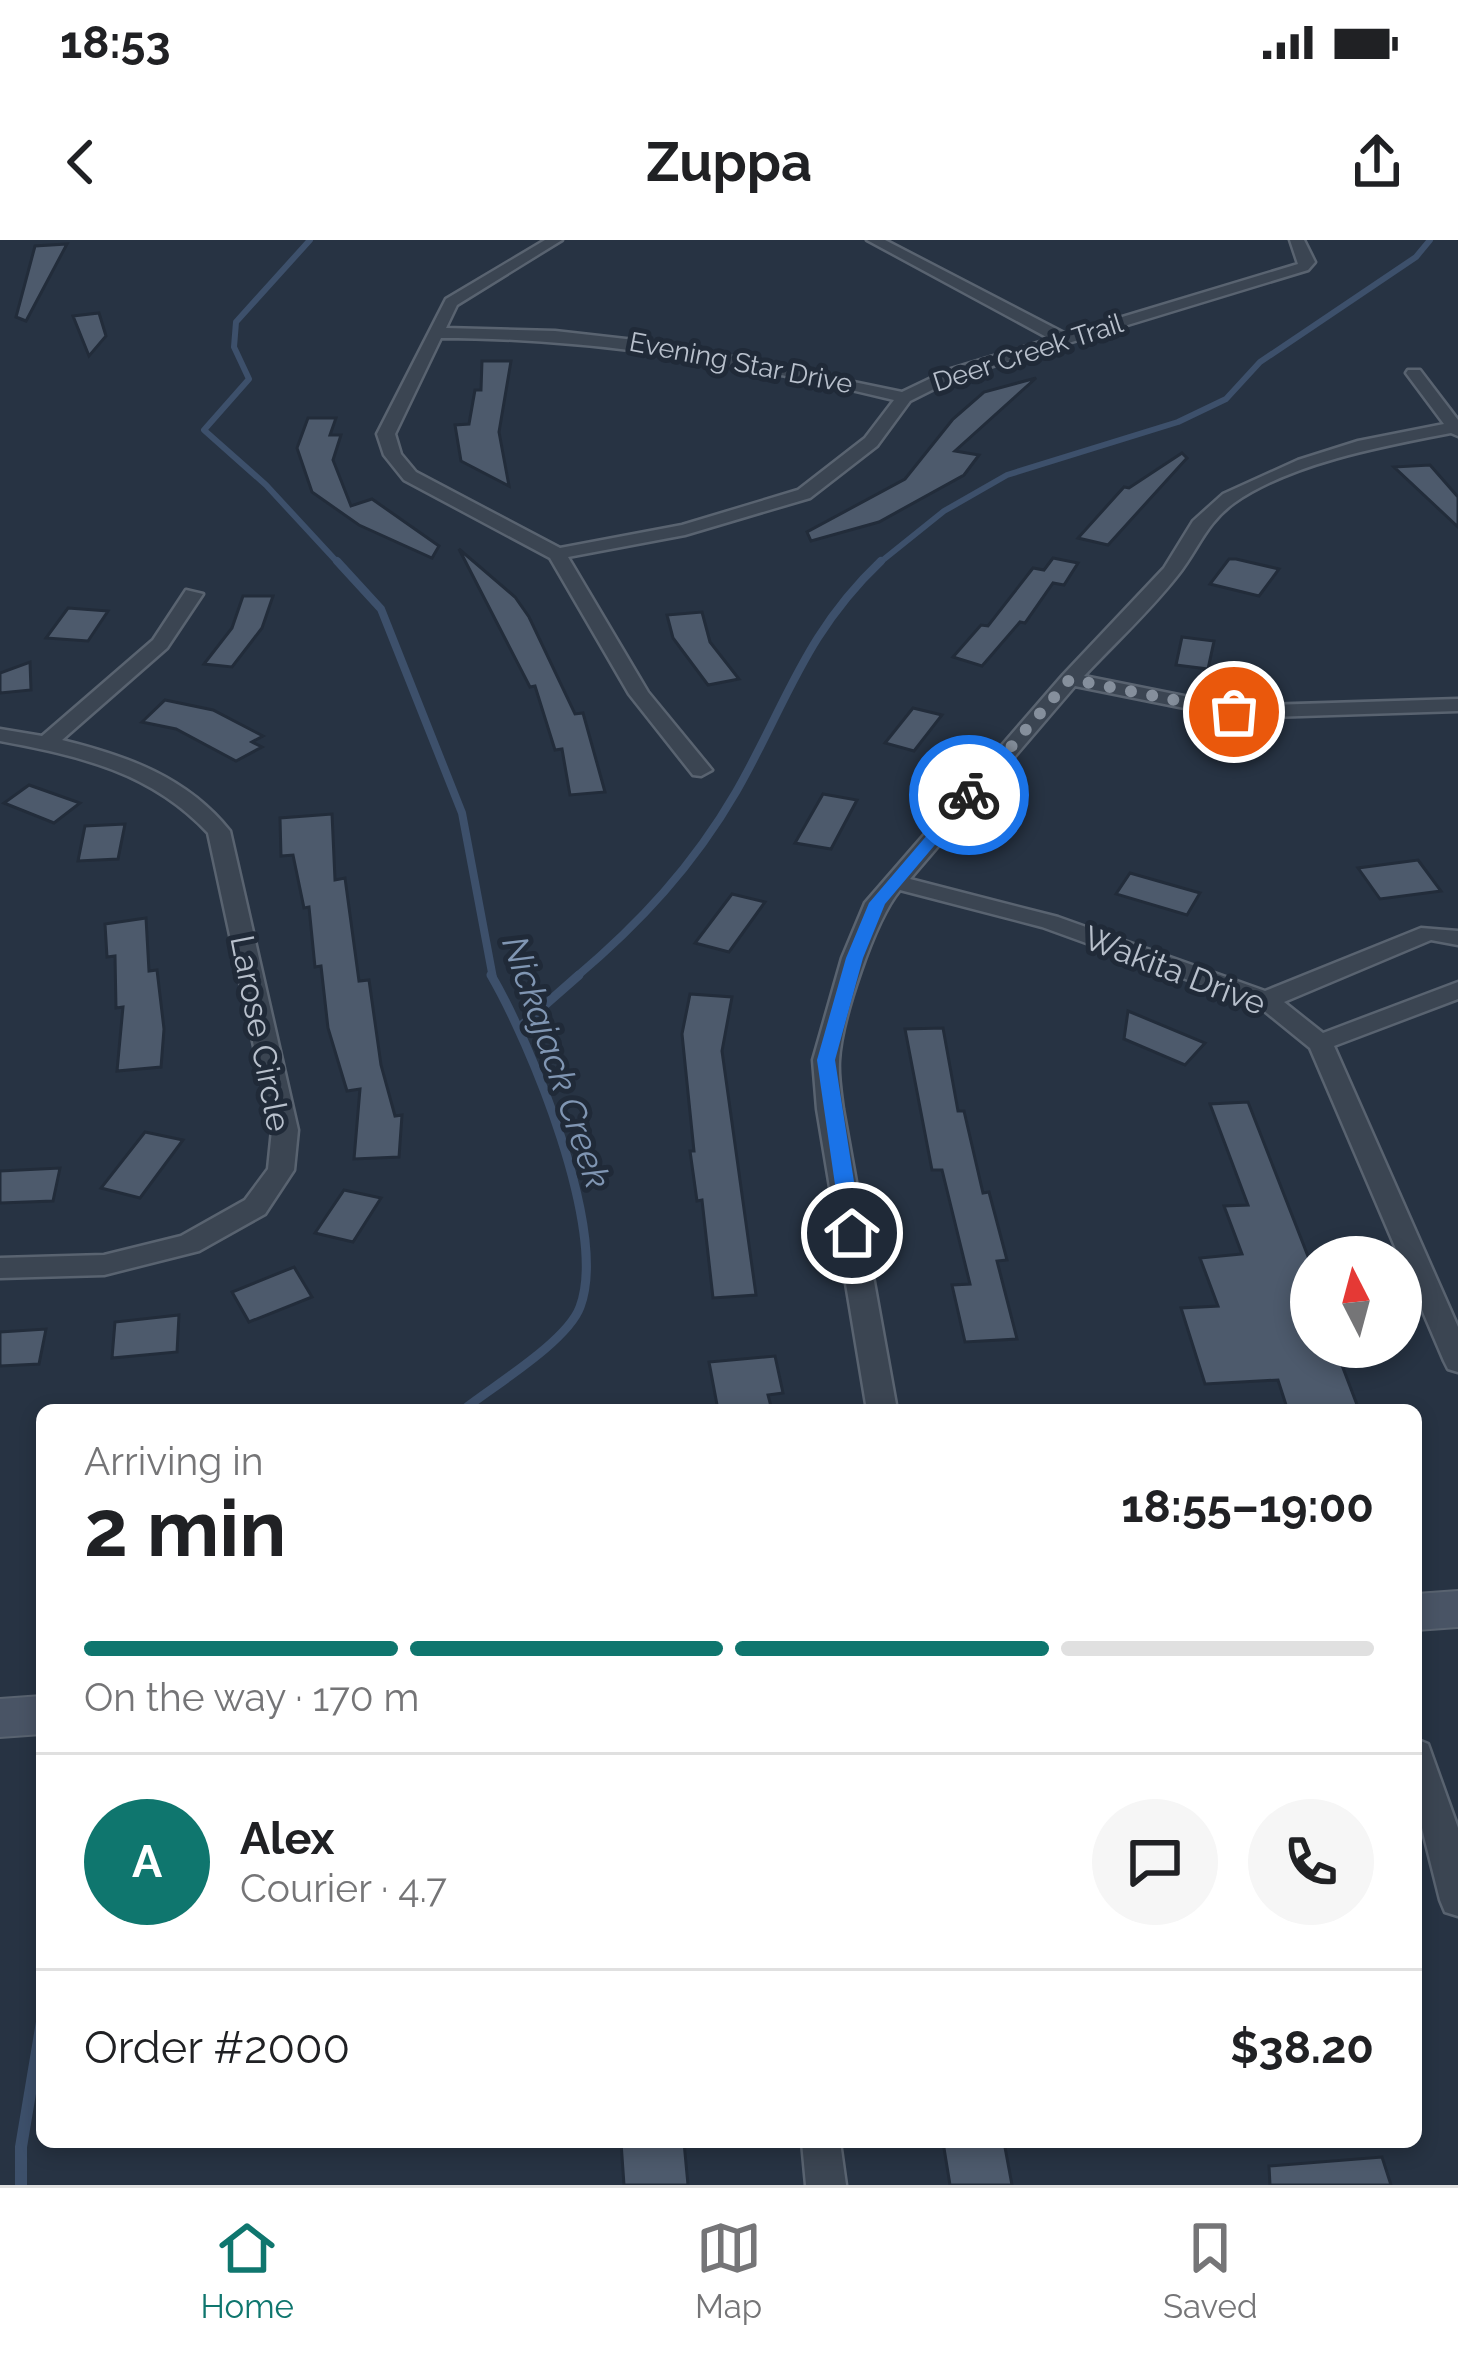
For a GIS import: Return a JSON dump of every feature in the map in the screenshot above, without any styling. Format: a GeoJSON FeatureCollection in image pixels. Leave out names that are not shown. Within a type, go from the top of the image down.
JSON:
{"type":"FeatureCollection","features":[{"type":"Feature","properties":{"kind":"main road"},"geometry":{"type":"LineString","coordinates":[[1422,1612],[1458,1609]]}},
{"type":"Feature","properties":{"kind":"main road"},"geometry":{"type":"LineString","coordinates":[[0,1718],[36,1715]]}},
{"type":"Feature","properties":{"kind":"street"},"geometry":{"type":"LineString","coordinates":[[555,240],[451,302],[386,434],[393,455],[410,476],[557,554],[638,694],[701,770]]}},
{"type":"Feature","properties":{"kind":"street"},"geometry":{"type":"LineString","coordinates":[[874,240],[1064,339]]}},
{"type":"Feature","properties":{"kind":"street","name":"Deer Creek Trail"},"geometry":{"type":"LineString","coordinates":[[557,554],[685,530],[804,494],[871,442],[904,397],[955,373],[1303,267],[1308,262],[1298,240]]}},
{"type":"Feature","properties":{"kind":"street","name":"Evening Star Drive"},"geometry":{"type":"LineString","coordinates":[[433,333],[603,337],[664,344],[904,397]]}},
{"type":"Feature","properties":{"kind":"street"},"geometry":{"type":"LineString","coordinates":[[881,1404],[826,1060],[854,958],[877,903],[1070,679],[1172,571],[1198,525],[1229,498],[1358,446],[1456,429],[1414,373]]}},
{"type":"Feature","properties":{"kind":"street"},"geometry":{"type":"LineString","coordinates":[[46,743],[160,644],[193,594]]}},
{"type":"Feature","properties":{"kind":"street"},"geometry":{"type":"LineString","coordinates":[[1070,679],[1234,712],[1458,705]]}},
{"type":"Feature","properties":{"kind":"street","name":"Larose Circle"},"geometry":{"type":"LineString","coordinates":[[0,735],[146,772],[192,799],[220,831],[285,1130],[281,1170],[256,1207],[189,1244],[104,1265],[0,1268]]}},
{"type":"Feature","properties":{"kind":"street","name":"Wakita Drive"},"geometry":{"type":"LineString","coordinates":[[894,882],[1050,922],[1266,1000],[1320,1043],[1458,1361]]}},
{"type":"Feature","properties":{"kind":"street"},"geometry":{"type":"LineString","coordinates":[[1266,1000],[1430,933],[1458,938]]}},
{"type":"Feature","properties":{"kind":"street"},"geometry":{"type":"LineString","coordinates":[[1320,1043],[1458,990]]}},
{"type":"Feature","properties":{"kind":"street"},"geometry":{"type":"LineString","coordinates":[[1422,1771],[1458,1900]]}},
{"type":"Feature","properties":{"kind":"street"},"geometry":{"type":"LineString","coordinates":[[821,2148],[826,2185]]}},
{"type":"Feature","properties":{"kind":"building"},"geometry":{"type":"Polygon","coordinates":[[[67,244],[26,321],[16,317],[35,246],[67,244]]]}},
{"type":"Feature","properties":{"kind":"building"},"geometry":{"type":"Polygon","coordinates":[[[99,313],[106,336],[89,356],[73,316],[99,313]]]}},
{"type":"Feature","properties":{"kind":"building"},"geometry":{"type":"Polygon","coordinates":[[[482,361],[511,361],[499,432],[509,486],[461,461],[455,425],[469,424],[475,390],[481,390],[482,361]]]}},
{"type":"Feature","properties":{"kind":"building"},"geometry":{"type":"Polygon","coordinates":[[[1036,378],[955,451],[979,455],[964,475],[879,522],[811,541],[807,532],[905,479],[953,419],[984,392],[1036,378]]]}},
{"type":"Feature","properties":{"kind":"building"},"geometry":{"type":"Polygon","coordinates":[[[308,418],[336,418],[330,435],[341,435],[333,460],[351,506],[372,499],[439,546],[432,558],[359,525],[312,492],[297,448],[308,418]]]}},
{"type":"Feature","properties":{"kind":"building"},"geometry":{"type":"Polygon","coordinates":[[[1182,453],[1187,458],[1108,545],[1078,538],[1124,487],[1182,453]]]}},
{"type":"Feature","properties":{"kind":"building"},"geometry":{"type":"Polygon","coordinates":[[[1430,465],[1458,497],[1458,527],[1394,467],[1430,465]]]}},
{"type":"Feature","properties":{"kind":"building"},"geometry":{"type":"Polygon","coordinates":[[[459,549],[515,597],[529,617],[575,714],[583,713],[605,792],[570,795],[562,749],[555,750],[535,686],[530,687],[459,549]]]}},
{"type":"Feature","properties":{"kind":"building"},"geometry":{"type":"Polygon","coordinates":[[[1053,558],[1078,563],[1064,585],[1053,583],[1025,623],[1020,622],[982,666],[953,657],[981,625],[988,626],[1033,568],[1044,570],[1053,558]]]}},
{"type":"Feature","properties":{"kind":"building"},"geometry":{"type":"Polygon","coordinates":[[[1229,559],[1279,569],[1259,596],[1210,584],[1229,559]]]}},
{"type":"Feature","properties":{"kind":"building"},"geometry":{"type":"Polygon","coordinates":[[[243,596],[273,596],[262,628],[232,667],[204,664],[232,628],[243,596]]]}},
{"type":"Feature","properties":{"kind":"building"},"geometry":{"type":"Polygon","coordinates":[[[68,608],[108,611],[88,641],[46,638],[68,608]]]}},
{"type":"Feature","properties":{"kind":"building"},"geometry":{"type":"Polygon","coordinates":[[[702,612],[710,642],[739,679],[708,685],[673,638],[667,615],[702,612]]]}},
{"type":"Feature","properties":{"kind":"building"},"geometry":{"type":"Polygon","coordinates":[[[1182,637],[1214,641],[1208,669],[1176,665],[1182,637]]]}},
{"type":"Feature","properties":{"kind":"building"},"geometry":{"type":"Polygon","coordinates":[[[30,662],[31,690],[0,693],[0,673],[30,662]]]}},
{"type":"Feature","properties":{"kind":"building"},"geometry":{"type":"Polygon","coordinates":[[[165,700],[213,710],[263,736],[252,742],[262,747],[236,761],[176,729],[142,722],[165,700]]]}},
{"type":"Feature","properties":{"kind":"building"},"geometry":{"type":"Polygon","coordinates":[[[913,708],[942,715],[914,751],[885,743],[913,708]]]}},
{"type":"Feature","properties":{"kind":"building"},"geometry":{"type":"Polygon","coordinates":[[[29,785],[80,803],[54,823],[4,803],[29,785]]]}},
{"type":"Feature","properties":{"kind":"building"},"geometry":{"type":"Polygon","coordinates":[[[823,794],[857,800],[831,849],[795,843],[823,794]]]}},
{"type":"Feature","properties":{"kind":"building"},"geometry":{"type":"Polygon","coordinates":[[[332,814],[335,880],[345,878],[359,981],[369,980],[381,1065],[395,1116],[402,1115],[399,1157],[354,1159],[360,1089],[347,1091],[328,1028],[321,966],[315,967],[309,907],[304,908],[293,855],[281,856],[280,818],[332,814]]]}},
{"type":"Feature","properties":{"kind":"building"},"geometry":{"type":"Polygon","coordinates":[[[125,824],[118,859],[78,861],[85,826],[125,824]]]}},
{"type":"Feature","properties":{"kind":"building"},"geometry":{"type":"Polygon","coordinates":[[[1418,860],[1441,891],[1380,899],[1358,868],[1418,860]]]}},
{"type":"Feature","properties":{"kind":"building"},"geometry":{"type":"Polygon","coordinates":[[[1130,873],[1200,893],[1187,915],[1116,894],[1130,873]]]}},
{"type":"Feature","properties":{"kind":"building"},"geometry":{"type":"Polygon","coordinates":[[[732,894],[765,902],[729,952],[695,943],[732,894]]]}},
{"type":"Feature","properties":{"kind":"building"},"geometry":{"type":"Polygon","coordinates":[[[146,918],[149,971],[157,970],[164,1029],[161,1067],[117,1071],[123,1007],[116,1008],[115,956],[107,957],[105,924],[146,918]]]}},
{"type":"Feature","properties":{"kind":"building"},"geometry":{"type":"Polygon","coordinates":[[[690,994],[732,997],[722,1051],[756,1295],[713,1298],[702,1200],[697,1201],[690,1151],[694,1151],[682,1034],[690,994]]]}},
{"type":"Feature","properties":{"kind":"building"},"geometry":{"type":"Polygon","coordinates":[[[1128,1011],[1205,1043],[1185,1065],[1124,1039],[1128,1011]]]}},
{"type":"Feature","properties":{"kind":"building"},"geometry":{"type":"Polygon","coordinates":[[[943,1028],[958,1111],[964,1111],[983,1193],[989,1192],[1007,1260],[997,1261],[1017,1339],[965,1342],[952,1285],[970,1284],[942,1170],[932,1170],[905,1029],[943,1028]]]}},
{"type":"Feature","properties":{"kind":"building"},"geometry":{"type":"Polygon","coordinates":[[[1248,1102],[1300,1236],[1290,1236],[1290,1368],[1343,1368],[1357,1404],[1286,1404],[1278,1380],[1205,1384],[1181,1308],[1218,1306],[1200,1258],[1242,1254],[1224,1206],[1248,1205],[1210,1104],[1248,1102]]]}},
{"type":"Feature","properties":{"kind":"building"},"geometry":{"type":"Polygon","coordinates":[[[145,1132],[183,1140],[140,1198],[101,1188],[145,1132]]]}},
{"type":"Feature","properties":{"kind":"building"},"geometry":{"type":"Polygon","coordinates":[[[60,1168],[53,1201],[0,1203],[0,1171],[60,1168]]]}},
{"type":"Feature","properties":{"kind":"building"},"geometry":{"type":"Polygon","coordinates":[[[344,1190],[381,1198],[353,1242],[315,1233],[344,1190]]]}},
{"type":"Feature","properties":{"kind":"building"},"geometry":{"type":"Polygon","coordinates":[[[294,1267],[312,1297],[249,1322],[232,1292],[294,1267]]]}},
{"type":"Feature","properties":{"kind":"building"},"geometry":{"type":"Polygon","coordinates":[[[179,1315],[177,1352],[112,1358],[115,1322],[179,1315]]]}},
{"type":"Feature","properties":{"kind":"building"},"geometry":{"type":"Polygon","coordinates":[[[46,1329],[39,1364],[0,1366],[0,1332],[46,1329]]]}},
{"type":"Feature","properties":{"kind":"building"},"geometry":{"type":"Polygon","coordinates":[[[775,1356],[783,1393],[768,1395],[770,1404],[717,1404],[709,1362],[775,1356]]]}},
{"type":"Feature","properties":{"kind":"building"},"geometry":{"type":"Polygon","coordinates":[[[621,2148],[685,2148],[688,2185],[624,2185],[621,2148]]]}},
{"type":"Feature","properties":{"kind":"building"},"geometry":{"type":"Polygon","coordinates":[[[944,2148],[1005,2148],[1012,2185],[950,2185],[944,2148]]]}},
{"type":"Feature","properties":{"kind":"building"},"geometry":{"type":"Polygon","coordinates":[[[1382,2157],[1391,2185],[1270,2185],[1269,2166],[1382,2157]]]}},
{"type":"Feature","properties":{"kind":"waterway","name":"Nickajack Creek"},"geometry":{"type":"LineString","coordinates":[[310,240],[236,322],[234,347],[249,379],[204,430],[266,485],[339,564]]}},
{"type":"Feature","properties":{"kind":"waterway"},"geometry":{"type":"LineString","coordinates":[[878,564],[944,511],[1007,475],[1178,422],[1226,399],[1260,362],[1416,257],[1430,240]]}},
{"type":"Feature","properties":{"kind":"waterway","name":"Nickajack Creek"},"geometry":{"type":"LineString","coordinates":[[337,561],[381,609],[462,813],[493,978]]}},
{"type":"Feature","properties":{"kind":"waterway"},"geometry":{"type":"LineString","coordinates":[[575,978],[622,936],[702,845],[736,792],[814,643],[878,564]]}},
{"type":"Feature","properties":{"kind":"waterway","name":"Nickajack Creek"},"geometry":{"type":"LineString","coordinates":[[471,1404],[560,1334],[580,1307],[586,1274],[584,1232],[561,1138],[525,1044],[491,975]]}},
{"type":"Feature","properties":{"kind":"waterway"},"geometry":{"type":"LineString","coordinates":[[521,1026],[579,975]]}},
{"type":"Feature","properties":{"kind":"waterway","name":"Nickajack Creek"},"geometry":{"type":"LineString","coordinates":[[21,2185],[21,2147],[36,2058]]}},
{"type":"Feature","properties":{"kind":"way so far"},"geometry":{"type":"LineString","coordinates":[[969,795],[1070,679],[1234,712]]}},
{"type":"Feature","properties":{"kind":"route"},"geometry":{"type":"LineString","coordinates":[[852,1233],[826,1060],[854,958],[877,903],[969,795]]}}]}
